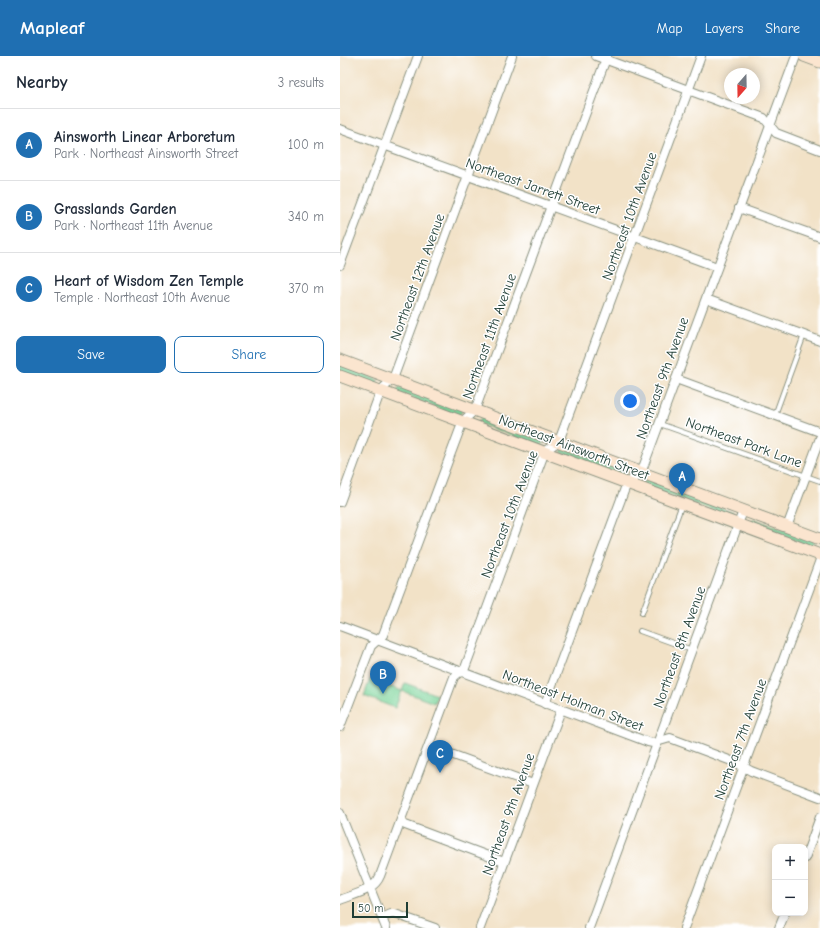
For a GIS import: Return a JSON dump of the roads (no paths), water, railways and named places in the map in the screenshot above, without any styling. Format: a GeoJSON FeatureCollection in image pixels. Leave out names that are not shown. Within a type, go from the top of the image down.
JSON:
{"type":"FeatureCollection","features":[{"type":"Feature","properties":{"kind":"street"},"geometry":{"type":"LineString","coordinates":[[340,265],[418,56]]}},
{"type":"Feature","properties":{"kind":"street","name":"Northeast 12th Avenue"},"geometry":{"type":"LineString","coordinates":[[340,502],[381,390],[392,379],[512,56]]}},
{"type":"Feature","properties":{"kind":"street"},"geometry":{"type":"LineString","coordinates":[[596,56],[606,58],[764,118],[776,133],[820,150]]}},
{"type":"Feature","properties":{"kind":"street","name":"Northeast 10th Avenue"},"geometry":{"type":"LineString","coordinates":[[370,888],[375,884],[380,876],[454,677],[465,668],[545,452],[559,441],[701,56]]}},
{"type":"Feature","properties":{"kind":"street","name":"Northeast 9th Avenue"},"geometry":{"type":"LineString","coordinates":[[641,473],[796,56]]}},
{"type":"Feature","properties":{"kind":"street"},"geometry":{"type":"LineString","coordinates":[[804,56],[820,62]]}},
{"type":"Feature","properties":{"kind":"street","name":"Northeast 11th Avenue"},"geometry":{"type":"LineString","coordinates":[[340,727],[371,646],[383,636],[463,421],[475,410],[606,58]]}},
{"type":"Feature","properties":{"kind":"street","name":"Northeast Jarrett Street"},"geometry":{"type":"LineString","coordinates":[[340,129],[718,267]]}},
{"type":"Feature","properties":{"kind":"street"},"geometry":{"type":"LineString","coordinates":[[739,208],[820,237]]}},
{"type":"Feature","properties":{"kind":"street"},"geometry":{"type":"LineString","coordinates":[[706,299],[820,341]]}},
{"type":"Feature","properties":{"kind":"street","name":"Northeast Ainsworth Street"},"geometry":{"type":"LineString","coordinates":[[340,360],[820,540]]}},
{"type":"Feature","properties":{"kind":"street","name":"Northeast Ainsworth Street"},"geometry":{"type":"LineString","coordinates":[[340,376],[381,390],[820,555]]}},
{"type":"Feature","properties":{"kind":"street"},"geometry":{"type":"LineString","coordinates":[[676,379],[820,432]]}},
{"type":"Feature","properties":{"kind":"street"},"geometry":{"type":"LineString","coordinates":[[787,527],[820,438]]}},
{"type":"Feature","properties":{"kind":"street"},"geometry":{"type":"LineString","coordinates":[[545,704],[627,483],[641,473]]}},
{"type":"Feature","properties":{"kind":"street","name":"Northeast 8th Avenue"},"geometry":{"type":"LineString","coordinates":[[589,928],[743,511]]}},
{"type":"Feature","properties":{"kind":"street","name":"Northeast 7th Avenue"},"geometry":{"type":"LineString","coordinates":[[684,928],[820,560]]}},
{"type":"Feature","properties":{"kind":"street","name":"Northeast Holman Street"},"geometry":{"type":"LineString","coordinates":[[340,626],[651,743],[670,738],[737,763],[751,771],[820,796]]}},
{"type":"Feature","properties":{"kind":"street","name":"Northeast 9th Avenue"},"geometry":{"type":"LineString","coordinates":[[480,928],[561,710]]}},
{"type":"Feature","properties":{"kind":"street"},"geometry":{"type":"LineString","coordinates":[[429,746],[533,784]]}},
{"type":"Feature","properties":{"kind":"street"},"geometry":{"type":"LineString","coordinates":[[340,813],[386,928]]}},
{"type":"Feature","properties":{"kind":"street"},"geometry":{"type":"LineString","coordinates":[[808,850],[820,817]]}},
{"type":"Feature","properties":{"kind":"street"},"geometry":{"type":"LineString","coordinates":[[400,823],[504,862]]}},
{"type":"Feature","properties":{"kind":"street"},"geometry":{"type":"LineString","coordinates":[[340,900],[370,888]]}},
{"type":"Feature","properties":{"kind":"street"},"geometry":{"type":"LineString","coordinates":[[382,918],[395,914],[435,928]]}},
{"type":"Feature","properties":{"kind":"street"},"geometry":{"type":"LineString","coordinates":[[779,928],[784,916]]}},
{"type":"Feature","properties":{"kind":"lane"},"geometry":{"type":"LineString","coordinates":[[774,415],[804,335]]}},
{"type":"Feature","properties":{"kind":"lane","name":"Northeast Park Lane"},"geometry":{"type":"LineString","coordinates":[[660,424],[820,481]]}},
{"type":"Feature","properties":{"kind":"lane"},"geometry":{"type":"LineString","coordinates":[[642,613],[682,504]]}},
{"type":"Feature","properties":{"kind":"lane"},"geometry":{"type":"LineString","coordinates":[[640,631],[692,650]]}},
{"type":"Feature","properties":{"kind":"place","name":"Ainsworth Linear Arboretum"},"geometry":{"type":"Point","coordinates":[682,496]}},
{"type":"Feature","properties":{"kind":"place","name":"Grasslands Garden"},"geometry":{"type":"Point","coordinates":[383,694]}},
{"type":"Feature","properties":{"kind":"place","name":"Heart of Wisdom Zen Temple"},"geometry":{"type":"Point","coordinates":[440,773]}}]}
